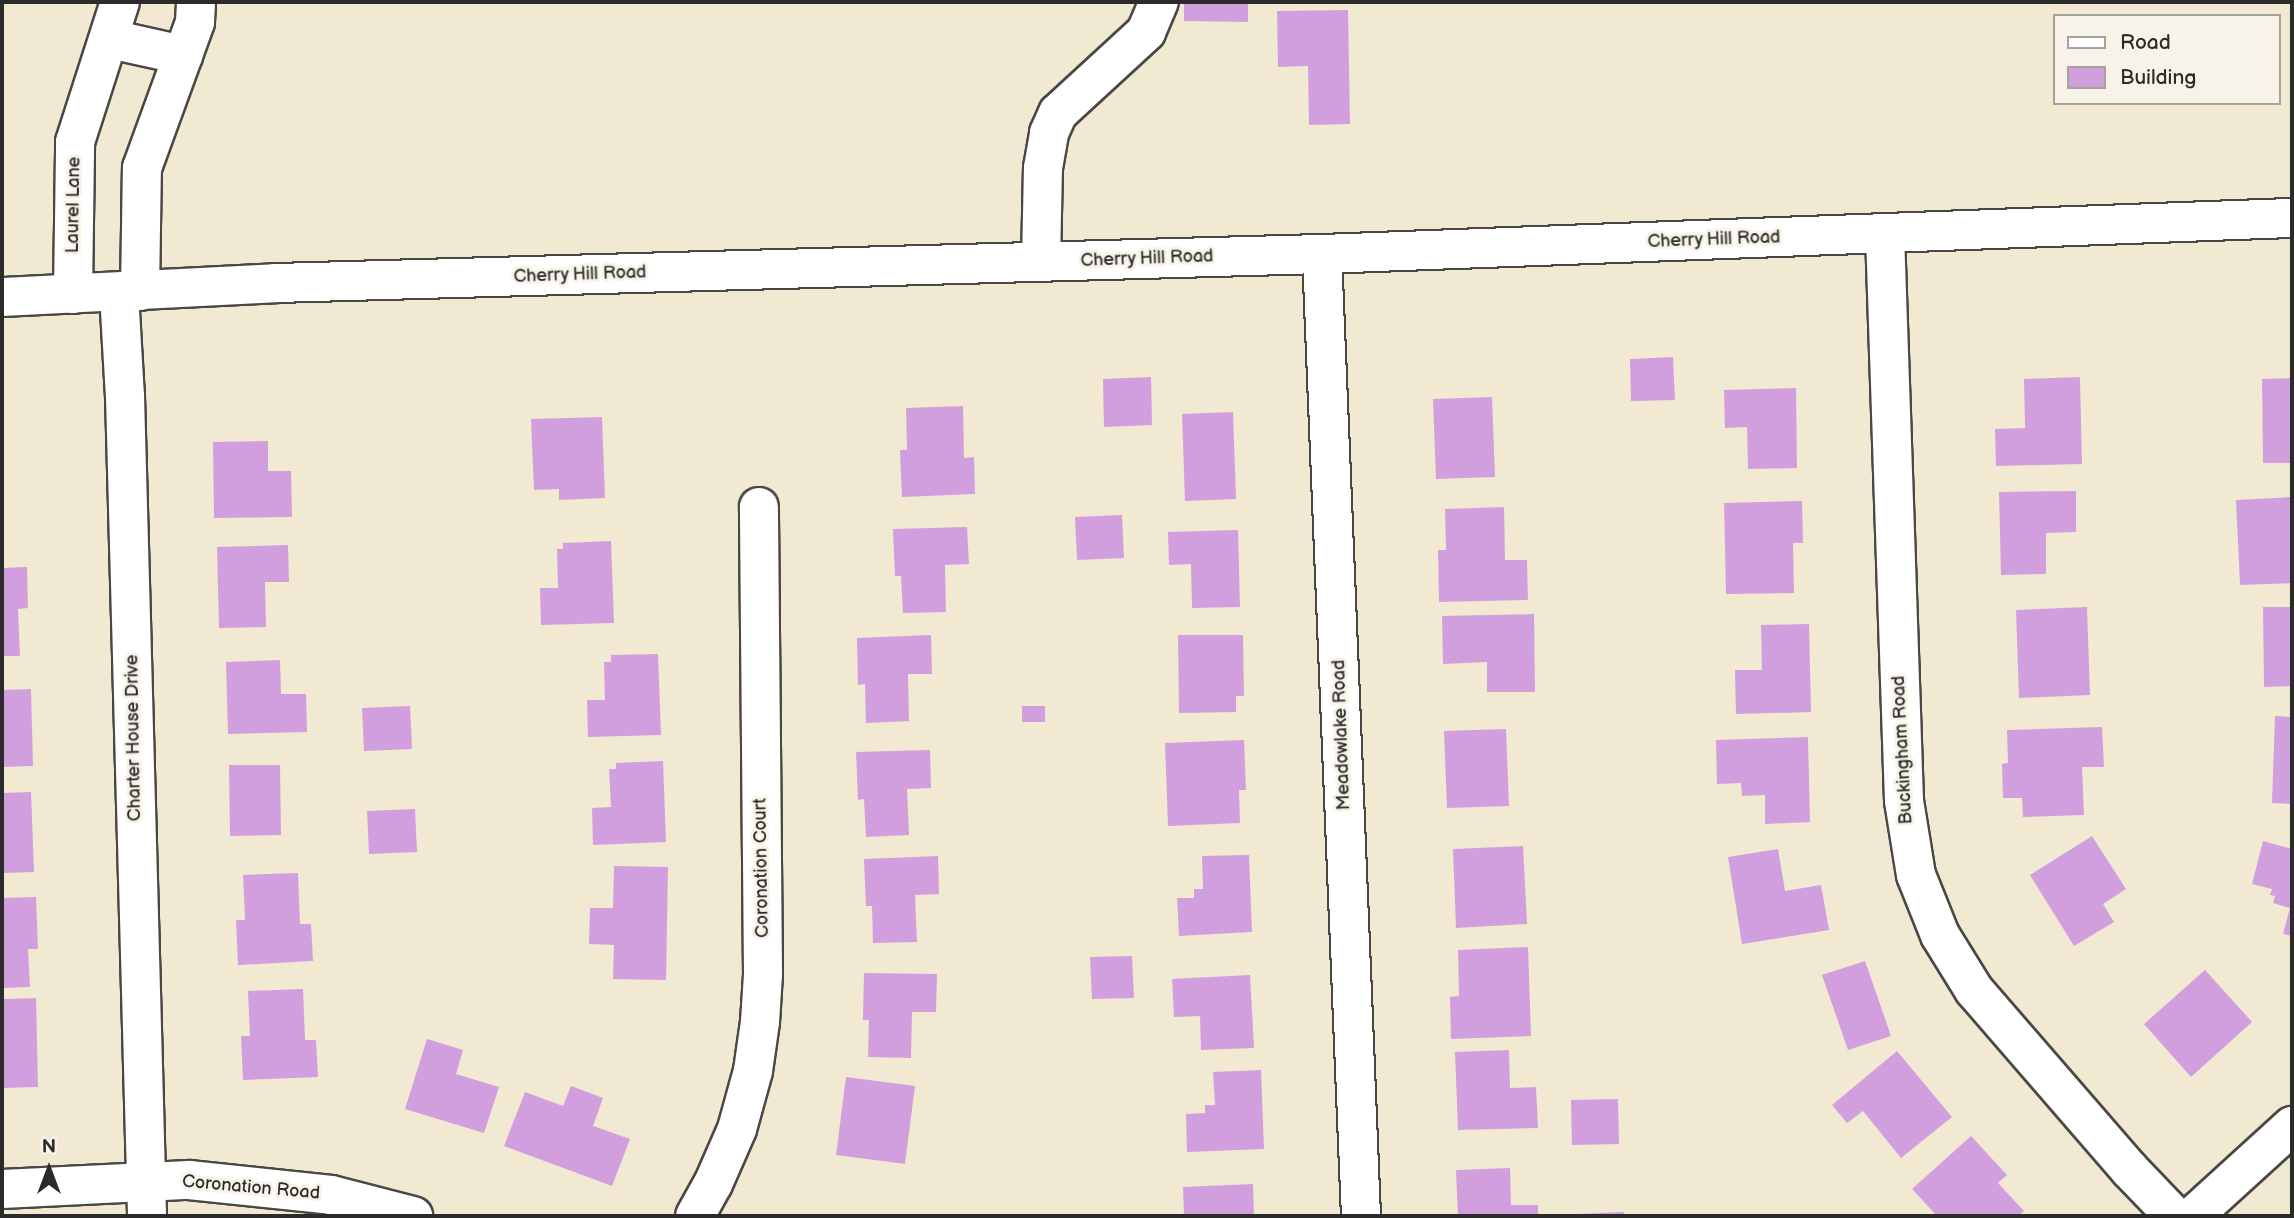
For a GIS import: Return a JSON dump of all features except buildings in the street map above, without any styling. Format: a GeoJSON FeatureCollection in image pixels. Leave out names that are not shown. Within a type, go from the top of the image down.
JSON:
{"type":"FeatureCollection","features":[{"type":"Feature","properties":{"kind":"street","name":"Laurel Lane"},"geometry":{"type":"LineString","coordinates":[[73,294],[75,142],[120,2]]}},
{"type":"Feature","properties":{"kind":"street"},"geometry":{"type":"LineString","coordinates":[[129,292],[142,168],[195,22],[196,2]]}},
{"type":"Feature","properties":{"kind":"street"},"geometry":{"type":"LineString","coordinates":[[1041,262],[1043,168],[1049,133],[1058,113],[1146,32],[1159,2]]}},
{"type":"Feature","properties":{"kind":"street"},"geometry":{"type":"LineString","coordinates":[[110,38],[183,55]]}},
{"type":"Feature","properties":{"kind":"street","name":"Cherry Hill Road"},"geometry":{"type":"LineString","coordinates":[[2,297],[276,283],[1322,254],[2292,218]]}},
{"type":"Feature","properties":{"kind":"street","name":"Buckingham Road"},"geometry":{"type":"LineString","coordinates":[[1885,234],[1904,801],[1916,875],[1940,935],[1973,990],[2129,1169],[2174,1216]]}},
{"type":"Feature","properties":{"kind":"street","name":"Meadowlake Road"},"geometry":{"type":"LineString","coordinates":[[1322,254],[1361,1216]]}},
{"type":"Feature","properties":{"kind":"street","name":"Charter House Drive"},"geometry":{"type":"LineString","coordinates":[[129,292],[125,396],[146,1199]]}},
{"type":"Feature","properties":{"kind":"street","name":"Coronation Court"},"geometry":{"type":"LineString","coordinates":[[695,1216],[713,1184],[737,1129],[752,1071],[760,1022],[763,974],[758,507]]}},
{"type":"Feature","properties":{"kind":"street"},"geometry":{"type":"LineString","coordinates":[[2193,1216],[2292,1126]]}},
{"type":"Feature","properties":{"kind":"street","name":"Coronation Road"},"geometry":{"type":"LineString","coordinates":[[2,1189],[146,1199],[189,1180],[331,1195],[413,1216]]}}]}
